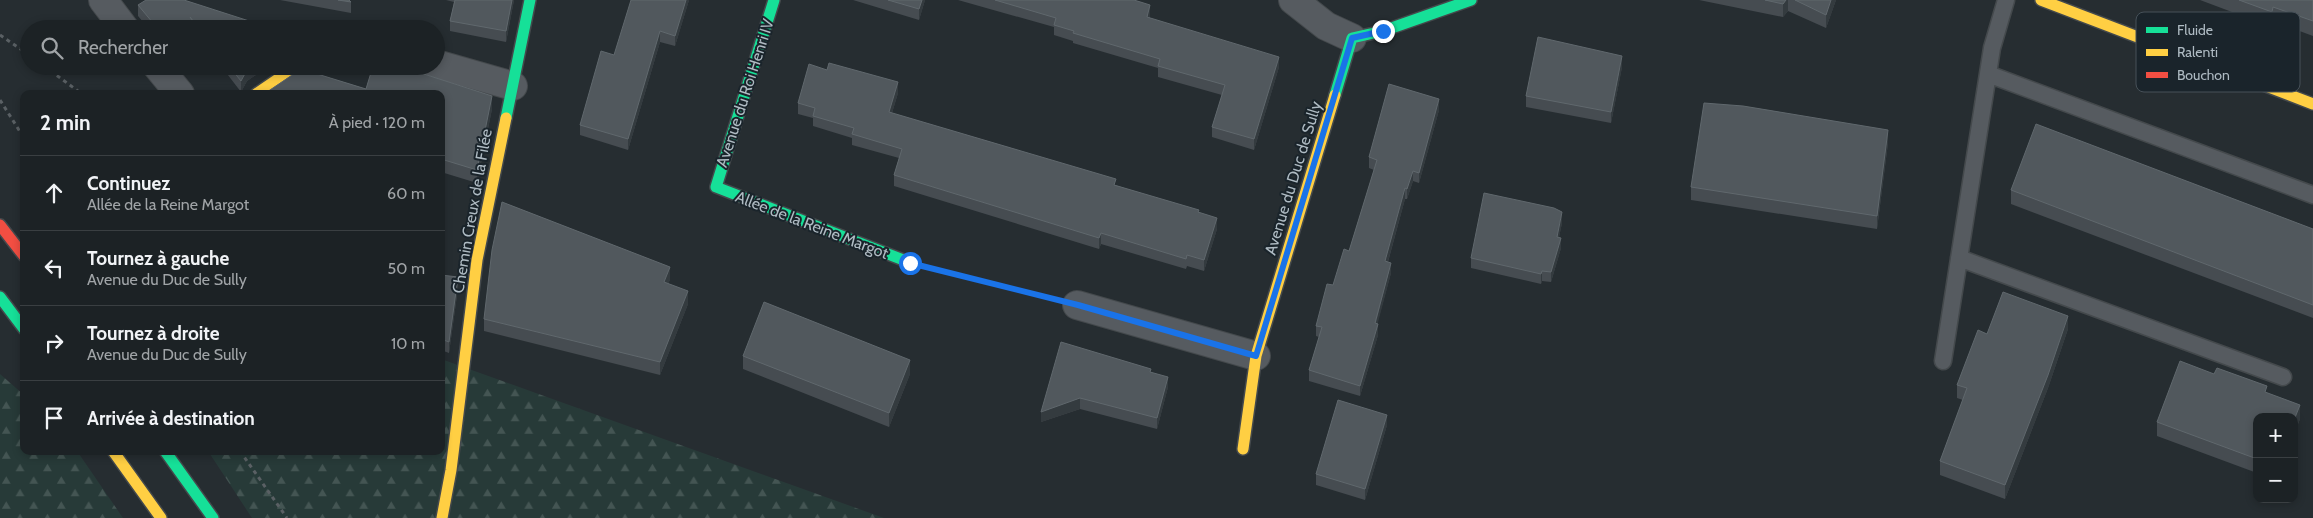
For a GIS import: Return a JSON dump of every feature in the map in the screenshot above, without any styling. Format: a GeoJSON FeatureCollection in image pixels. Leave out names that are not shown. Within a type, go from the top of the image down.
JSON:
{"type":"FeatureCollection","features":[{"type":"Feature","properties":{"kind":"main road","name":"Chemin Creux de la Filée"},"geometry":{"type":"LineString","coordinates":[[442,518],[451,470],[477,260],[530,0]]}},
{"type":"Feature","properties":{"kind":"main road","name":"Avenue du Roi Henri IV"},"geometry":{"type":"LineString","coordinates":[[716,187],[774,0]]}},
{"type":"Feature","properties":{"kind":"main road"},"geometry":{"type":"LineString","coordinates":[[1352,38],[1383,31],[1471,0]]}},
{"type":"Feature","properties":{"kind":"main road"},"geometry":{"type":"LineString","coordinates":[[2041,0],[2136,36]]}},
{"type":"Feature","properties":{"kind":"main road","name":"Avenue du Duc de Sully"},"geometry":{"type":"LineString","coordinates":[[1242,449],[1256,356],[1352,38]]}},
{"type":"Feature","properties":{"kind":"main road"},"geometry":{"type":"LineString","coordinates":[[262,90],[284,75]]}},
{"type":"Feature","properties":{"kind":"main road"},"geometry":{"type":"LineString","coordinates":[[2282,92],[2313,104]]}},
{"type":"Feature","properties":{"kind":"main road","name":"Allée de la Reine Margot"},"geometry":{"type":"LineString","coordinates":[[716,187],[910,263]]}},
{"type":"Feature","properties":{"kind":"main road"},"geometry":{"type":"LineString","coordinates":[[0,224],[20,251]]}},
{"type":"Feature","properties":{"kind":"main road"},"geometry":{"type":"LineString","coordinates":[[0,297],[20,324]]}},
{"type":"Feature","properties":{"kind":"main road"},"geometry":{"type":"LineString","coordinates":[[116,455],[161,518]]}},
{"type":"Feature","properties":{"kind":"main road"},"geometry":{"type":"LineString","coordinates":[[168,455],[213,518]]}},
{"type":"Feature","properties":{"kind":"street"},"geometry":{"type":"LineString","coordinates":[[103,0],[118,20]]}},
{"type":"Feature","properties":{"kind":"street"},"geometry":{"type":"LineString","coordinates":[[1293,0],[1326,26],[1352,38]]}},
{"type":"Feature","properties":{"kind":"street"},"geometry":{"type":"LineString","coordinates":[[445,67],[513,86]]}},
{"type":"Feature","properties":{"kind":"street"},"geometry":{"type":"LineString","coordinates":[[164,75],[177,90]]}},
{"type":"Feature","properties":{"kind":"street"},"geometry":{"type":"LineString","coordinates":[[1078,305],[1256,356]]}},
{"type":"Feature","properties":{"kind":"lane"},"geometry":{"type":"LineString","coordinates":[[1943,361],[1992,48],[2006,0]]}},
{"type":"Feature","properties":{"kind":"lane"},"geometry":{"type":"LineString","coordinates":[[1988,74],[2313,195]]}},
{"type":"Feature","properties":{"kind":"lane"},"geometry":{"type":"LineString","coordinates":[[1959,258],[2283,377]]}},
{"type":"Feature","properties":{"kind":"path"},"geometry":{"type":"LineString","coordinates":[[0,35],[19,49]]}},
{"type":"Feature","properties":{"kind":"path"},"geometry":{"type":"LineString","coordinates":[[56,75],[77,90]]}},
{"type":"Feature","properties":{"kind":"path"},"geometry":{"type":"LineString","coordinates":[[0,100],[20,132]]}},
{"type":"Feature","properties":{"kind":"path"},"geometry":{"type":"LineString","coordinates":[[910,263],[1078,305]]}},
{"type":"Feature","properties":{"kind":"path"},"geometry":{"type":"LineString","coordinates":[[243,455],[287,518]]}},
{"type":"Feature","properties":{"kind":"green space"},"geometry":{"type":"Polygon","coordinates":[[[445,360],[884,518],[252,518],[211,455],[445,455],[445,360]]]}},
{"type":"Feature","properties":{"kind":"green space"},"geometry":{"type":"Polygon","coordinates":[[[0,374],[20,392],[20,455],[80,455],[123,518],[0,518],[0,374]]]}},
{"type":"Feature","properties":{"kind":"building"},"geometry":{"type":"Polygon","coordinates":[[[146,0],[184,0],[246,20],[150,20],[138,5],[146,0]]]}},
{"type":"Feature","properties":{"kind":"building"},"geometry":{"type":"Polygon","coordinates":[[[455,0],[512,0],[506,31],[450,21],[455,0]]]}},
{"type":"Feature","properties":{"kind":"building"},"geometry":{"type":"Polygon","coordinates":[[[631,0],[686,0],[675,36],[660,31],[628,139],[580,125],[601,51],[614,55],[631,0]]]}},
{"type":"Feature","properties":{"kind":"building"},"geometry":{"type":"Polygon","coordinates":[[[888,0],[922,0],[919,9],[888,0]]]}},
{"type":"Feature","properties":{"kind":"building"},"geometry":{"type":"Polygon","coordinates":[[[995,0],[1134,0],[1150,5],[1147,17],[1279,57],[1254,139],[1212,127],[1225,85],[1158,66],[1160,59],[1073,33],[1074,31],[1054,25],[1056,18],[995,0]]]}},
{"type":"Feature","properties":{"kind":"building"},"geometry":{"type":"Polygon","coordinates":[[[1765,0],[1786,0],[1783,4],[1765,0]]]}},
{"type":"Feature","properties":{"kind":"building"},"geometry":{"type":"Polygon","coordinates":[[[1795,0],[1831,0],[1826,15],[1795,0]]]}},
{"type":"Feature","properties":{"kind":"building"},"geometry":{"type":"Polygon","coordinates":[[[2239,0],[2313,0],[2313,21],[2300,16],[2300,12],[2287,12],[2273,7],[2272,12],[2239,0]]]}},
{"type":"Feature","properties":{"kind":"building"},"geometry":{"type":"Polygon","coordinates":[[[1538,37],[1622,56],[1611,112],[1526,96],[1538,37]]]}},
{"type":"Feature","properties":{"kind":"building"},"geometry":{"type":"Polygon","coordinates":[[[829,63],[898,82],[889,112],[1116,179],[1114,185],[1199,210],[1198,212],[1217,218],[1204,260],[1187,255],[1186,259],[1101,233],[1099,238],[894,175],[902,149],[852,134],[854,128],[813,116],[815,108],[798,103],[809,64],[827,70],[829,63]]]}},
{"type":"Feature","properties":{"kind":"building"},"geometry":{"type":"Polygon","coordinates":[[[236,75],[244,75],[241,81],[236,75]]]}},
{"type":"Feature","properties":{"kind":"building"},"geometry":{"type":"Polygon","coordinates":[[[292,75],[320,75],[366,89],[370,75],[427,75],[492,96],[477,170],[445,160],[445,90],[270,90],[292,75]]]}},
{"type":"Feature","properties":{"kind":"building"},"geometry":{"type":"Polygon","coordinates":[[[1389,84],[1439,99],[1419,173],[1413,171],[1407,189],[1405,188],[1385,261],[1391,263],[1375,323],[1378,324],[1360,386],[1309,370],[1322,327],[1316,326],[1327,284],[1333,285],[1344,249],[1349,251],[1377,160],[1369,157],[1389,84]]]}},
{"type":"Feature","properties":{"kind":"building"},"geometry":{"type":"Polygon","coordinates":[[[1704,103],[1743,106],[1888,130],[1877,216],[1691,187],[1704,103]]]}},
{"type":"Feature","properties":{"kind":"building"},"geometry":{"type":"Polygon","coordinates":[[[2036,124],[2313,229],[2313,305],[2011,190],[2036,124]]]}},
{"type":"Feature","properties":{"kind":"building"},"geometry":{"type":"Polygon","coordinates":[[[1484,193],[1554,208],[1562,212],[1557,237],[1561,238],[1551,272],[1542,271],[1541,274],[1471,258],[1484,193]]]}},
{"type":"Feature","properties":{"kind":"building"},"geometry":{"type":"Polygon","coordinates":[[[502,202],[670,267],[664,282],[688,291],[660,362],[484,319],[492,250],[502,202]]]}},
{"type":"Feature","properties":{"kind":"building"},"geometry":{"type":"Polygon","coordinates":[[[445,275],[458,277],[449,342],[445,340],[445,275]]]}},
{"type":"Feature","properties":{"kind":"building"},"geometry":{"type":"Polygon","coordinates":[[[2003,292],[2068,316],[2048,375],[2005,485],[1940,461],[1967,388],[1957,385],[1978,330],[1987,334],[2003,292]]]}},
{"type":"Feature","properties":{"kind":"building"},"geometry":{"type":"Polygon","coordinates":[[[764,302],[910,360],[889,413],[743,356],[764,302]]]}},
{"type":"Feature","properties":{"kind":"building"},"geometry":{"type":"Polygon","coordinates":[[[1061,342],[1151,369],[1150,372],[1168,377],[1157,418],[1080,398],[1041,412],[1061,342]]]}},
{"type":"Feature","properties":{"kind":"building"},"geometry":{"type":"Polygon","coordinates":[[[2180,361],[2214,374],[2217,368],[2267,386],[2265,392],[2300,405],[2297,413],[2253,413],[2253,458],[2157,422],[2180,361]]]}},
{"type":"Feature","properties":{"kind":"building"},"geometry":{"type":"Polygon","coordinates":[[[1338,400],[1387,415],[1365,489],[1316,474],[1338,400]]]}},
{"type":"Feature","properties":{"kind":"traffic: fast"},"geometry":{"type":"LineString","coordinates":[[506,118],[530,0]]}},
{"type":"Feature","properties":{"kind":"traffic: fast"},"geometry":{"type":"LineString","coordinates":[[774,0],[716,187],[911,263]]}},
{"type":"Feature","properties":{"kind":"traffic: fast"},"geometry":{"type":"LineString","coordinates":[[1335,95],[1352,38],[1383,31],[1471,0]]}},
{"type":"Feature","properties":{"kind":"traffic: fast"},"geometry":{"type":"LineString","coordinates":[[0,297],[20,324]]}},
{"type":"Feature","properties":{"kind":"traffic: fast"},"geometry":{"type":"LineString","coordinates":[[168,455],[213,518]]}},
{"type":"Feature","properties":{"kind":"traffic: slow"},"geometry":{"type":"LineString","coordinates":[[2041,0],[2136,36]]}},
{"type":"Feature","properties":{"kind":"traffic: slow"},"geometry":{"type":"LineString","coordinates":[[262,90],[284,75]]}},
{"type":"Feature","properties":{"kind":"traffic: slow"},"geometry":{"type":"LineString","coordinates":[[2282,92],[2313,104]]}},
{"type":"Feature","properties":{"kind":"traffic: slow"},"geometry":{"type":"LineString","coordinates":[[1243,449],[1256,356],[1335,95]]}},
{"type":"Feature","properties":{"kind":"traffic: slow"},"geometry":{"type":"LineString","coordinates":[[442,518],[451,470],[477,260],[506,118]]}},
{"type":"Feature","properties":{"kind":"traffic: slow"},"geometry":{"type":"LineString","coordinates":[[116,455],[161,518]]}},
{"type":"Feature","properties":{"kind":"traffic: jam"},"geometry":{"type":"LineString","coordinates":[[0,225],[20,251]]}},
{"type":"Feature","properties":{"kind":"route"},"geometry":{"type":"LineString","coordinates":[[910,263],[1078,305],[1256,356],[1352,38],[1383,31]]}}]}
